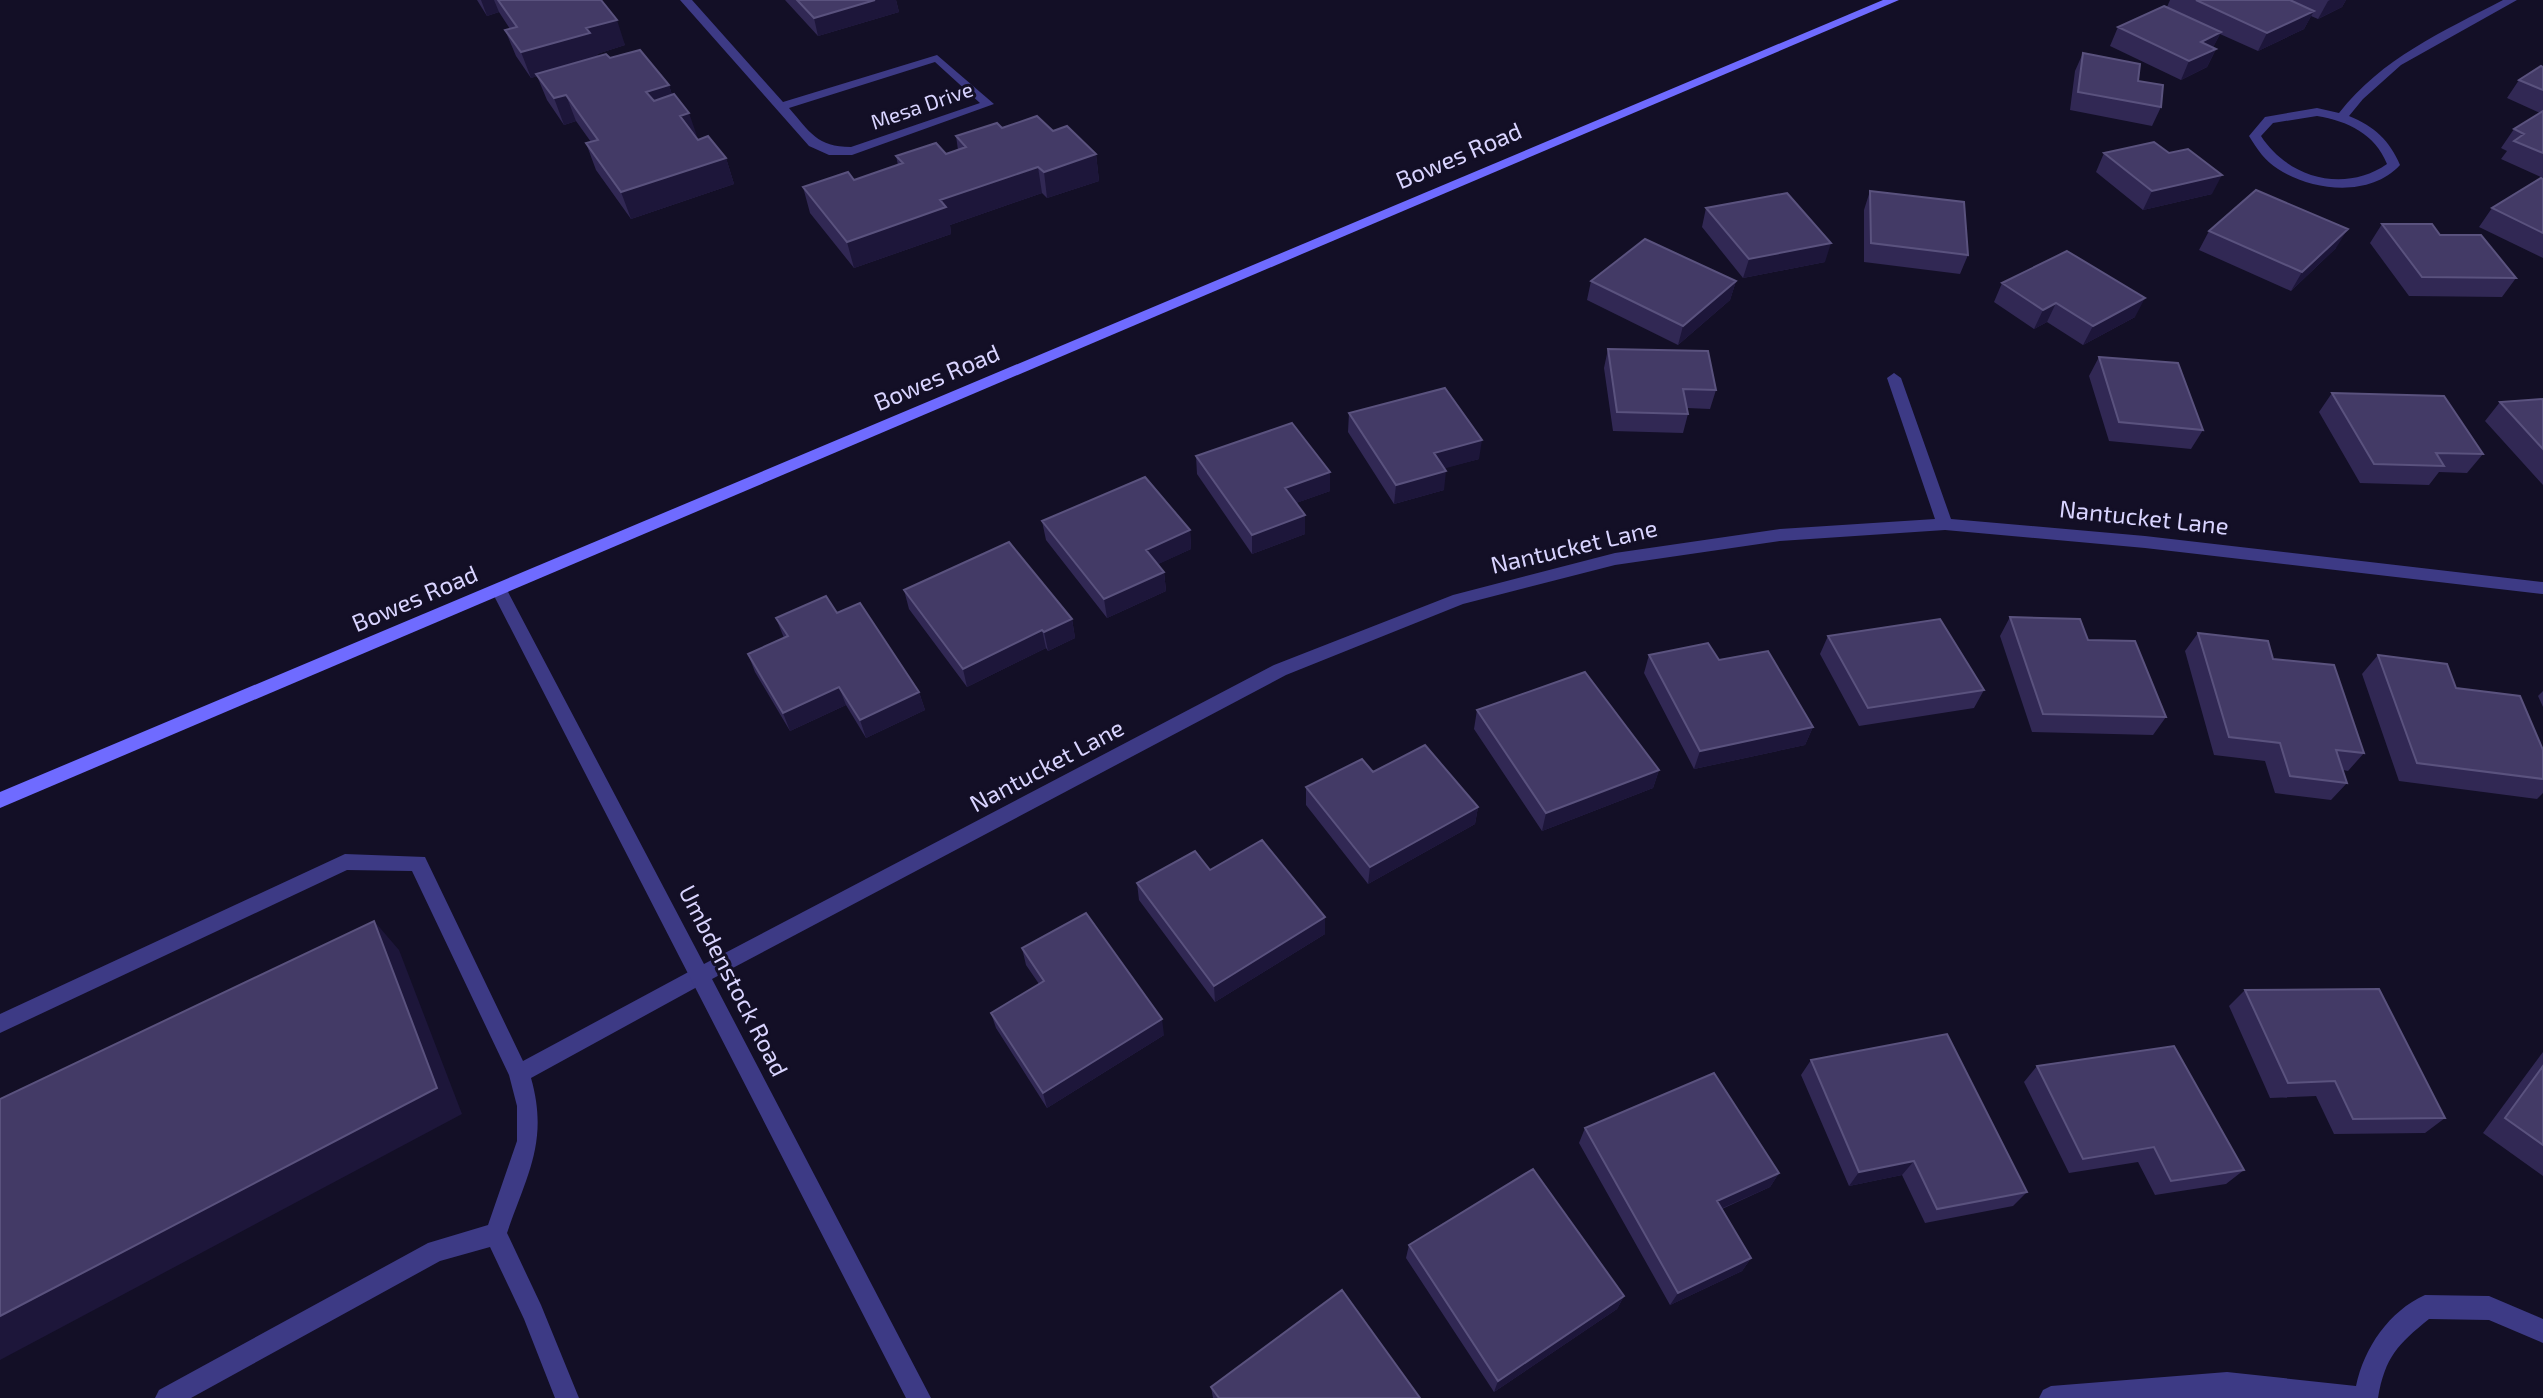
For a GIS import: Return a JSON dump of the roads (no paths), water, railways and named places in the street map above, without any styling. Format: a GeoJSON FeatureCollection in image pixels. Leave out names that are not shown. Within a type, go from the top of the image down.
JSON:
{"type":"FeatureCollection","features":[{"type":"Feature","properties":{"kind":"main road","name":"Bowes Road"},"geometry":{"type":"LineString","coordinates":[[0,800],[1893,0]]}},
{"type":"Feature","properties":{"kind":"street","name":"Mesa Drive"},"geometry":{"type":"LineString","coordinates":[[685,0],[813,143],[828,151],[852,151],[988,104],[937,58],[781,107]]}},
{"type":"Feature","properties":{"kind":"street"},"geometry":{"type":"LineString","coordinates":[[2343,116],[2355,97],[2386,69],[2511,0]]}},
{"type":"Feature","properties":{"kind":"street"},"geometry":{"type":"LineString","coordinates":[[2318,112],[2343,116],[2389,148],[2394,166],[2384,176],[2360,185],[2319,181],[2286,169],[2270,159],[2262,153],[2255,136],[2269,120],[2318,112]]}},
{"type":"Feature","properties":{"kind":"street"},"geometry":{"type":"LineString","coordinates":[[1894,377],[1945,524]]}},
{"type":"Feature","properties":{"kind":"street","name":"Nantucket Lane"},"geometry":{"type":"LineString","coordinates":[[519,1074],[701,975],[1280,670],[1459,599],[1615,559],[1780,535],[1945,524],[2145,542],[2543,588]]}},
{"type":"Feature","properties":{"kind":"street","name":"Umbdenstock Road"},"geometry":{"type":"LineString","coordinates":[[499,590],[919,1398]]}},
{"type":"Feature","properties":{"kind":"street"},"geometry":{"type":"LineString","coordinates":[[0,1024],[345,862],[418,863],[519,1074],[528,1106],[528,1141],[496,1234],[533,1313],[567,1398]]}},
{"type":"Feature","properties":{"kind":"street"},"geometry":{"type":"LineString","coordinates":[[167,1398],[436,1251],[496,1234]]}},
{"type":"Feature","properties":{"kind":"street"},"geometry":{"type":"LineString","coordinates":[[2366,1398],[2371,1366],[2385,1339],[2425,1307],[2489,1308],[2543,1331]]}},
{"type":"Feature","properties":{"kind":"street"},"geometry":{"type":"LineString","coordinates":[[2051,1398],[2227,1384],[2360,1398]]}}]}
